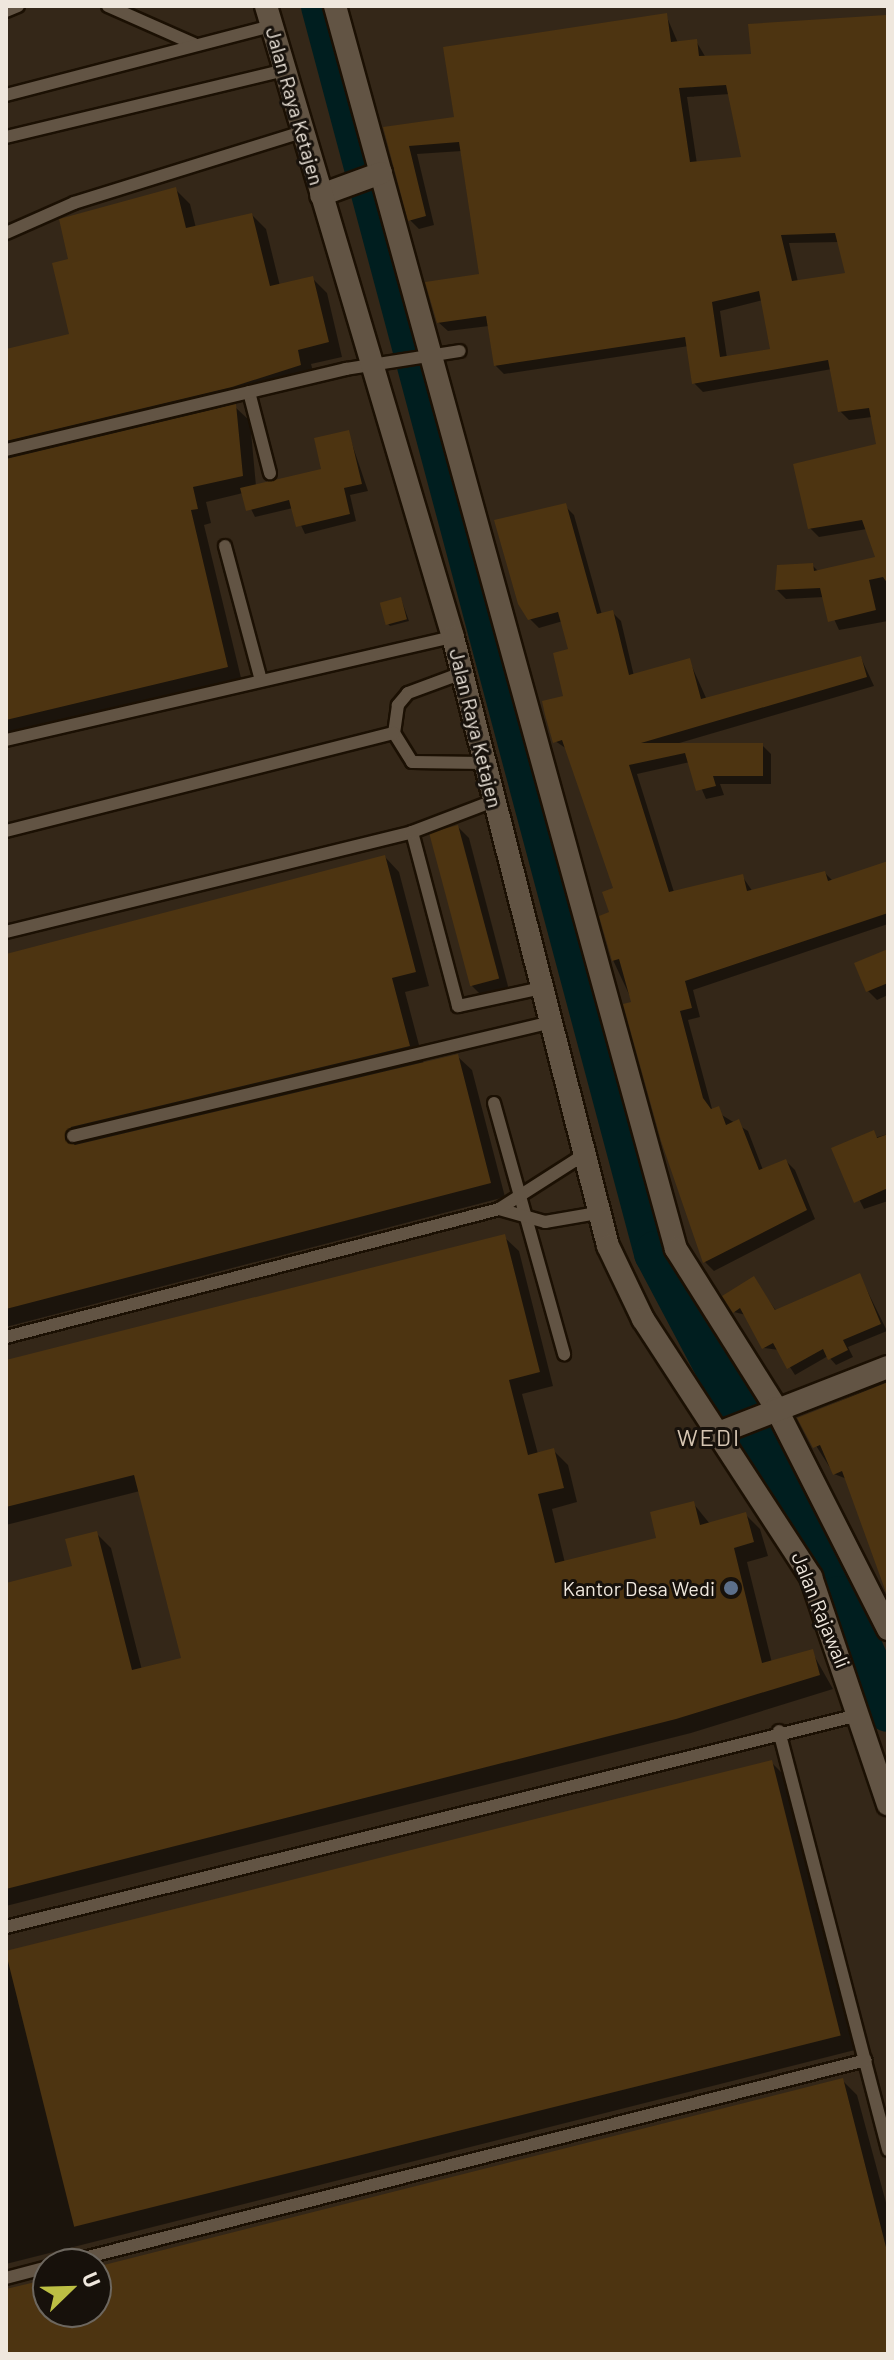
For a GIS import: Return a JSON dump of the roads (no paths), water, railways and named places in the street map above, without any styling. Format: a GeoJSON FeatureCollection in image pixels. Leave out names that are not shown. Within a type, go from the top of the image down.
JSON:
{"type":"FeatureCollection","features":[{"type":"Feature","properties":{"kind":"street"},"geometry":{"type":"LineString","coordinates":[[335,6],[376,175],[431,358],[676,1249],[888,1629]]}},
{"type":"Feature","properties":{"kind":"street","name":"Jalan Raya Ketajen"},"geometry":{"type":"LineString","coordinates":[[268,16],[302,132],[329,191],[384,367],[597,1213],[643,1319],[727,1429]]}},
{"type":"Feature","properties":{"kind":"street"},"geometry":{"type":"LineString","coordinates":[[329,191],[376,175]]}},
{"type":"Feature","properties":{"kind":"street"},"geometry":{"type":"LineString","coordinates":[[727,1429],[888,1367]]}},
{"type":"Feature","properties":{"kind":"street","name":"Jalan Rajawali"},"geometry":{"type":"LineString","coordinates":[[727,1429],[811,1577],[862,1714],[888,1804]]}},
{"type":"Feature","properties":{"kind":"lane"},"geometry":{"type":"LineString","coordinates":[[6,11],[18,6]]}},
{"type":"Feature","properties":{"kind":"lane"},"geometry":{"type":"LineString","coordinates":[[108,6],[194,44]]}},
{"type":"Feature","properties":{"kind":"lane"},"geometry":{"type":"LineString","coordinates":[[6,95],[194,44],[268,16]]}},
{"type":"Feature","properties":{"kind":"lane"},"geometry":{"type":"LineString","coordinates":[[6,137],[285,70]]}},
{"type":"Feature","properties":{"kind":"lane"},"geometry":{"type":"LineString","coordinates":[[6,233],[74,203],[302,132]]}},
{"type":"Feature","properties":{"kind":"lane"},"geometry":{"type":"LineString","coordinates":[[6,450],[249,392],[460,351]]}},
{"type":"Feature","properties":{"kind":"lane"},"geometry":{"type":"LineString","coordinates":[[249,392],[270,473]]}},
{"type":"Feature","properties":{"kind":"lane"},"geometry":{"type":"LineString","coordinates":[[225,546],[260,677]]}},
{"type":"Feature","properties":{"kind":"lane"},"geometry":{"type":"LineString","coordinates":[[6,740],[260,677],[453,637]]}},
{"type":"Feature","properties":{"kind":"lane"},"geometry":{"type":"LineString","coordinates":[[462,673],[408,693],[398,705],[394,733],[412,762],[484,763]]}},
{"type":"Feature","properties":{"kind":"lane"},"geometry":{"type":"LineString","coordinates":[[6,831],[394,733]]}},
{"type":"Feature","properties":{"kind":"lane"},"geometry":{"type":"LineString","coordinates":[[6,932],[412,832],[493,801]]}},
{"type":"Feature","properties":{"kind":"lane"},"geometry":{"type":"LineString","coordinates":[[412,832],[458,1006],[541,988]]}},
{"type":"Feature","properties":{"kind":"lane"},"geometry":{"type":"LineString","coordinates":[[73,1136],[551,1022]]}},
{"type":"Feature","properties":{"kind":"lane"},"geometry":{"type":"LineString","coordinates":[[494,1103],[564,1354]]}},
{"type":"Feature","properties":{"kind":"lane"},"geometry":{"type":"LineString","coordinates":[[6,1337],[499,1209],[518,1192],[582,1156]]}},
{"type":"Feature","properties":{"kind":"lane"},"geometry":{"type":"LineString","coordinates":[[499,1209],[525,1221],[597,1213]]}},
{"type":"Feature","properties":{"kind":"lane"},"geometry":{"type":"LineString","coordinates":[[6,1927],[779,1731],[862,1714]]}},
{"type":"Feature","properties":{"kind":"lane"},"geometry":{"type":"LineString","coordinates":[[779,1731],[888,2150]]}},
{"type":"Feature","properties":{"kind":"lane"},"geometry":{"type":"LineString","coordinates":[[112,2251],[866,2060]]}},
{"type":"Feature","properties":{"kind":"lane"},"geometry":{"type":"LineString","coordinates":[[6,2278],[32,2271]]}},
{"type":"Feature","properties":{"kind":"waterway"},"geometry":{"type":"LineString","coordinates":[[323,6],[656,1253],[839,1598],[888,1710]]}},
{"type":"Feature","properties":{"kind":"place","name":"Kantor Desa Wedi"},"geometry":{"type":"Point","coordinates":[731,1588]}},
{"type":"Feature","properties":{"kind":"district","name":"WEDI"},"geometry":{"type":"Point","coordinates":[709,1437]}}]}
